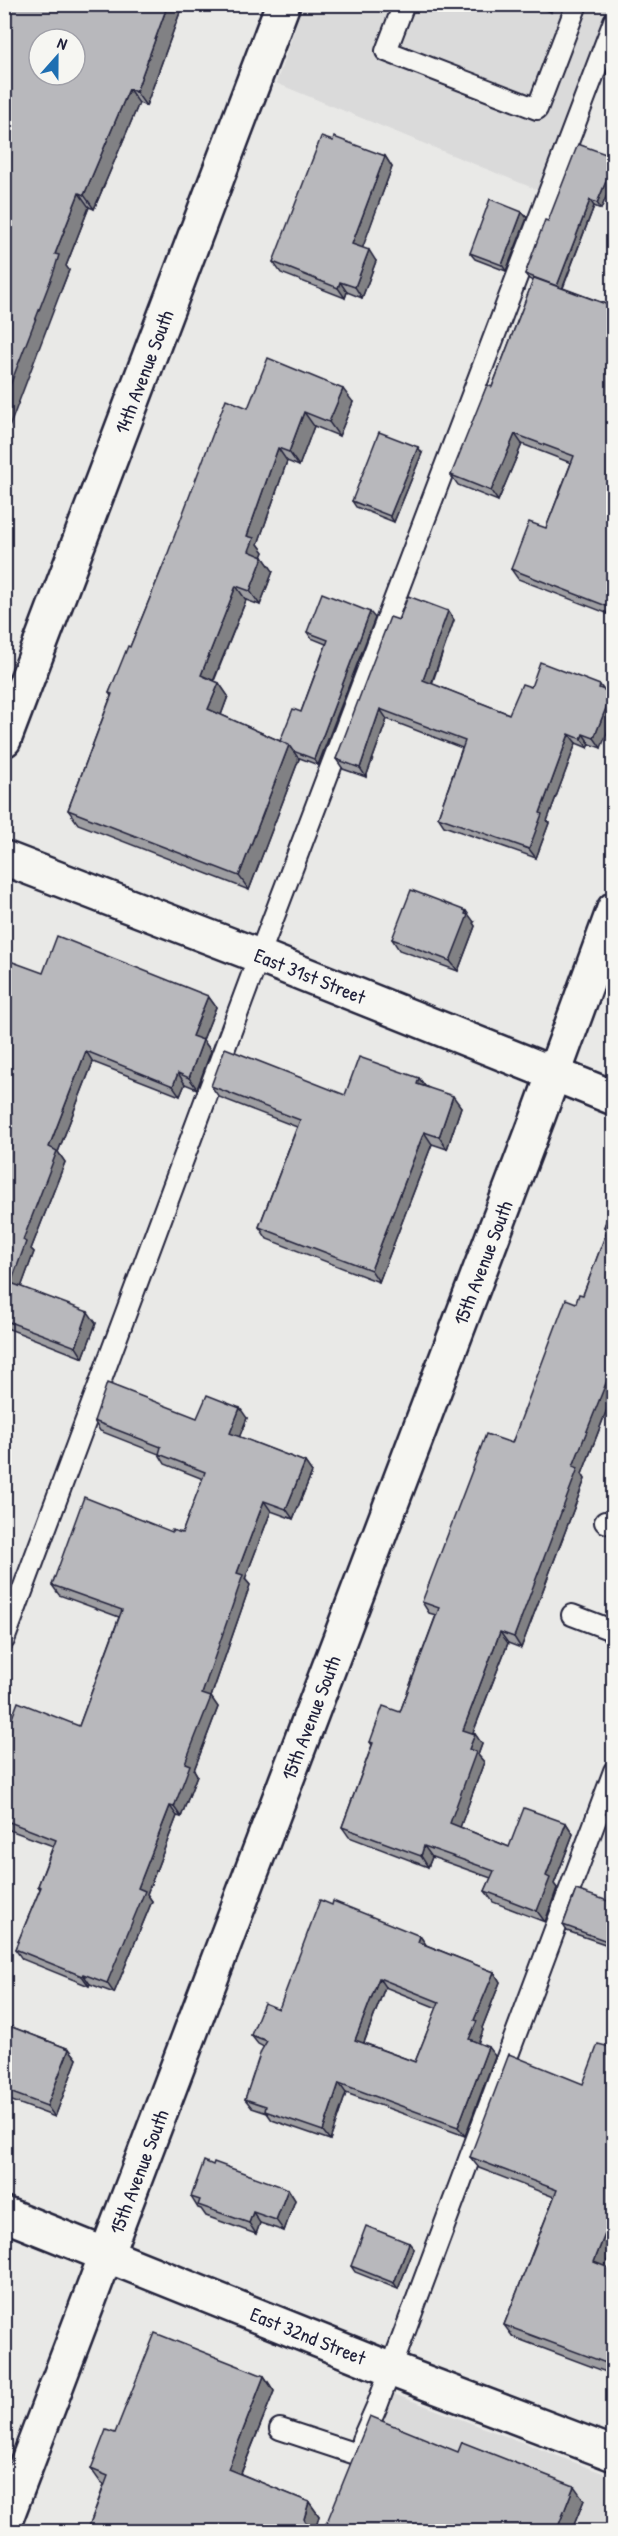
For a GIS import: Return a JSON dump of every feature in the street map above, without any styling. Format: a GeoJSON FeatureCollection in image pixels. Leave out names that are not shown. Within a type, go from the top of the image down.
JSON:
{"type":"FeatureCollection","features":[{"type":"Feature","properties":{"kind":"street","name":"14th Avenue South"},"geometry":{"type":"LineString","coordinates":[[4,740],[283,4]]}},
{"type":"Feature","properties":{"kind":"street","name":"East 31st Street"},"geometry":{"type":"LineString","coordinates":[[4,858],[259,956],[614,1098]]}},
{"type":"Feature","properties":{"kind":"street","name":"15th Avenue South"},"geometry":{"type":"LineString","coordinates":[[4,2524],[122,2218],[554,1074],[614,909]]}},
{"type":"Feature","properties":{"kind":"street","name":"East 32nd Street"},"geometry":{"type":"LineString","coordinates":[[4,2214],[390,2369],[614,2454]]}},
{"type":"Feature","properties":{"kind":"lane"},"geometry":{"type":"LineString","coordinates":[[404,4],[386,51],[537,109],[577,4]]}},
{"type":"Feature","properties":{"kind":"lane"},"geometry":{"type":"LineString","coordinates":[[4,1640],[259,956],[614,21]]}},
{"type":"Feature","properties":{"kind":"lane"},"geometry":{"type":"LineString","coordinates":[[572,1615],[614,1631]]}},
{"type":"Feature","properties":{"kind":"lane"},"geometry":{"type":"LineString","coordinates":[[347,2476],[377,2406],[614,1771]]}},
{"type":"Feature","properties":{"kind":"lane"},"geometry":{"type":"LineString","coordinates":[[280,2428],[356,2454]]}},
{"type":"Feature","properties":{"kind":"shaded area"},"geometry":{"type":"Polygon","coordinates":[[[303,5],[613,5],[613,47],[555,197],[276,83],[303,5]]]}},
{"type":"Feature","properties":{"kind":"shaded area"},"geometry":{"type":"Polygon","coordinates":[[[381,2389],[613,2477],[613,2531],[327,2532],[381,2389]]]}},
{"type":"Feature","properties":{"kind":"building"},"geometry":{"type":"Polygon","coordinates":[[[4,4],[168,4],[136,92],[129,89],[84,195],[79,193],[55,254],[59,255],[4,401],[4,4]]]}},
{"type":"Feature","properties":{"kind":"building"},"geometry":{"type":"Polygon","coordinates":[[[321,137],[333,141],[334,137],[385,156],[352,244],[369,250],[355,287],[340,282],[338,288],[273,262],[321,137]]]}},
{"type":"Feature","properties":{"kind":"building"},"geometry":{"type":"Polygon","coordinates":[[[578,144],[614,157],[614,162],[597,203],[590,200],[557,286],[525,274],[545,220],[548,221],[578,144]]]}},
{"type":"Feature","properties":{"kind":"building"},"geometry":{"type":"Polygon","coordinates":[[[490,199],[522,212],[502,265],[470,253],[490,199]]]}},
{"type":"Feature","properties":{"kind":"building"},"geometry":{"type":"Polygon","coordinates":[[[534,278],[614,307],[614,594],[609,607],[511,569],[529,522],[546,528],[574,456],[515,434],[491,491],[451,475],[487,385],[492,387],[534,278]]]}},
{"type":"Feature","properties":{"kind":"building"},"geometry":{"type":"Polygon","coordinates":[[[268,358],[343,389],[329,422],[304,412],[289,452],[278,448],[247,536],[254,538],[249,551],[263,557],[250,591],[236,586],[201,675],[219,683],[208,709],[289,745],[239,876],[68,810],[112,694],[109,693],[165,561],[226,399],[248,408],[268,358]]]}},
{"type":"Feature","properties":{"kind":"building"},"geometry":{"type":"Polygon","coordinates":[[[379,432],[418,447],[390,516],[352,501],[379,432]]]}},
{"type":"Feature","properties":{"kind":"building"},"geometry":{"type":"Polygon","coordinates":[[[322,593],[370,612],[314,759],[293,751],[289,745],[280,741],[293,709],[301,712],[328,640],[307,632],[322,593]]]}},
{"type":"Feature","properties":{"kind":"building"},"geometry":{"type":"Polygon","coordinates":[[[408,596],[448,611],[423,680],[509,714],[522,684],[531,687],[540,662],[600,685],[599,688],[612,693],[594,738],[583,734],[581,739],[569,734],[529,849],[438,817],[465,741],[380,709],[360,768],[336,759],[390,617],[399,620],[408,596]]]}},
{"type":"Feature","properties":{"kind":"building"},"geometry":{"type":"Polygon","coordinates":[[[411,890],[466,911],[465,914],[468,915],[450,961],[392,939],[411,890]]]}},
{"type":"Feature","properties":{"kind":"building"},"geometry":{"type":"Polygon","coordinates":[[[57,936],[208,996],[192,1036],[203,1040],[189,1078],[178,1073],[173,1086],[86,1051],[49,1147],[57,1151],[23,1240],[26,1242],[11,1283],[88,1312],[76,1347],[4,1320],[4,975],[10,961],[43,973],[57,936]]]}},
{"type":"Feature","properties":{"kind":"building"},"geometry":{"type":"Polygon","coordinates":[[[225,1048],[345,1095],[359,1057],[419,1078],[417,1084],[453,1096],[439,1137],[424,1132],[371,1270],[259,1227],[300,1120],[211,1086],[225,1048]]]}},
{"type":"Feature","properties":{"kind":"building"},"geometry":{"type":"Polygon","coordinates":[[[614,1201],[614,1363],[573,1466],[578,1468],[514,1637],[500,1632],[463,1730],[475,1734],[469,1749],[476,1752],[450,1823],[509,1847],[524,1808],[566,1823],[546,1876],[550,1878],[537,1911],[485,1891],[494,1871],[424,1846],[421,1856],[342,1827],[373,1743],[370,1742],[383,1706],[400,1712],[439,1608],[422,1602],[486,1434],[512,1443],[566,1299],[576,1303],[579,1294],[583,1295],[608,1228],[604,1227],[614,1201]]]}},
{"type":"Feature","properties":{"kind":"building"},"geometry":{"type":"Polygon","coordinates":[[[107,1383],[197,1418],[207,1395],[240,1408],[230,1433],[305,1462],[286,1509],[264,1501],[237,1573],[243,1575],[202,1694],[211,1697],[185,1763],[190,1765],[174,1807],[170,1806],[138,1888],[145,1891],[107,1983],[83,1974],[82,1976],[15,1949],[41,1887],[38,1886],[56,1840],[4,1820],[4,1739],[18,1702],[79,1726],[122,1610],[52,1585],[84,1497],[172,1532],[172,1530],[182,1533],[205,1472],[159,1454],[161,1447],[94,1421],[107,1383]]]}},
{"type":"Feature","properties":{"kind":"building"},"geometry":{"type":"Polygon","coordinates":[[[614,1794],[614,1817],[606,1814],[614,1794]]]}},
{"type":"Feature","properties":{"kind":"building"},"geometry":{"type":"Polygon","coordinates":[[[576,1890],[614,1903],[614,1921],[607,1941],[563,1925],[576,1890]]]}},
{"type":"Feature","properties":{"kind":"building"},"geometry":{"type":"Polygon","coordinates":[[[320,1900],[332,1905],[333,1901],[420,1936],[418,1942],[494,1972],[474,2020],[477,2021],[469,2039],[488,2047],[458,2127],[339,2083],[323,2131],[265,2111],[266,2106],[245,2099],[261,2051],[267,2041],[251,2035],[264,2003],[279,2009],[320,1900]],[[379,1978],[355,2040],[415,2062],[439,2002],[379,1978]]]}},
{"type":"Feature","properties":{"kind":"building"},"geometry":{"type":"Polygon","coordinates":[[[4,2024],[69,2049],[47,2106],[4,2090],[4,2024]]]}},
{"type":"Feature","properties":{"kind":"building"},"geometry":{"type":"Polygon","coordinates":[[[598,2044],[614,2048],[614,2211],[594,2262],[614,2270],[614,2366],[504,2325],[557,2190],[470,2157],[509,2054],[583,2084],[598,2044]]]}},
{"type":"Feature","properties":{"kind":"building"},"geometry":{"type":"Polygon","coordinates":[[[204,2161],[213,2165],[214,2162],[288,2189],[276,2220],[253,2212],[249,2223],[198,2205],[200,2200],[191,2197],[204,2161]]]}},
{"type":"Feature","properties":{"kind":"building"},"geometry":{"type":"Polygon","coordinates":[[[366,2226],[409,2243],[394,2283],[351,2266],[366,2226]]]}},
{"type":"Feature","properties":{"kind":"building"},"geometry":{"type":"Polygon","coordinates":[[[155,2333],[264,2376],[228,2469],[309,2502],[304,2519],[312,2529],[323,2528],[327,2522],[370,2416],[458,2452],[462,2442],[574,2486],[556,2532],[87,2532],[108,2476],[91,2469],[106,2430],[115,2433],[155,2333]]]}}]}
